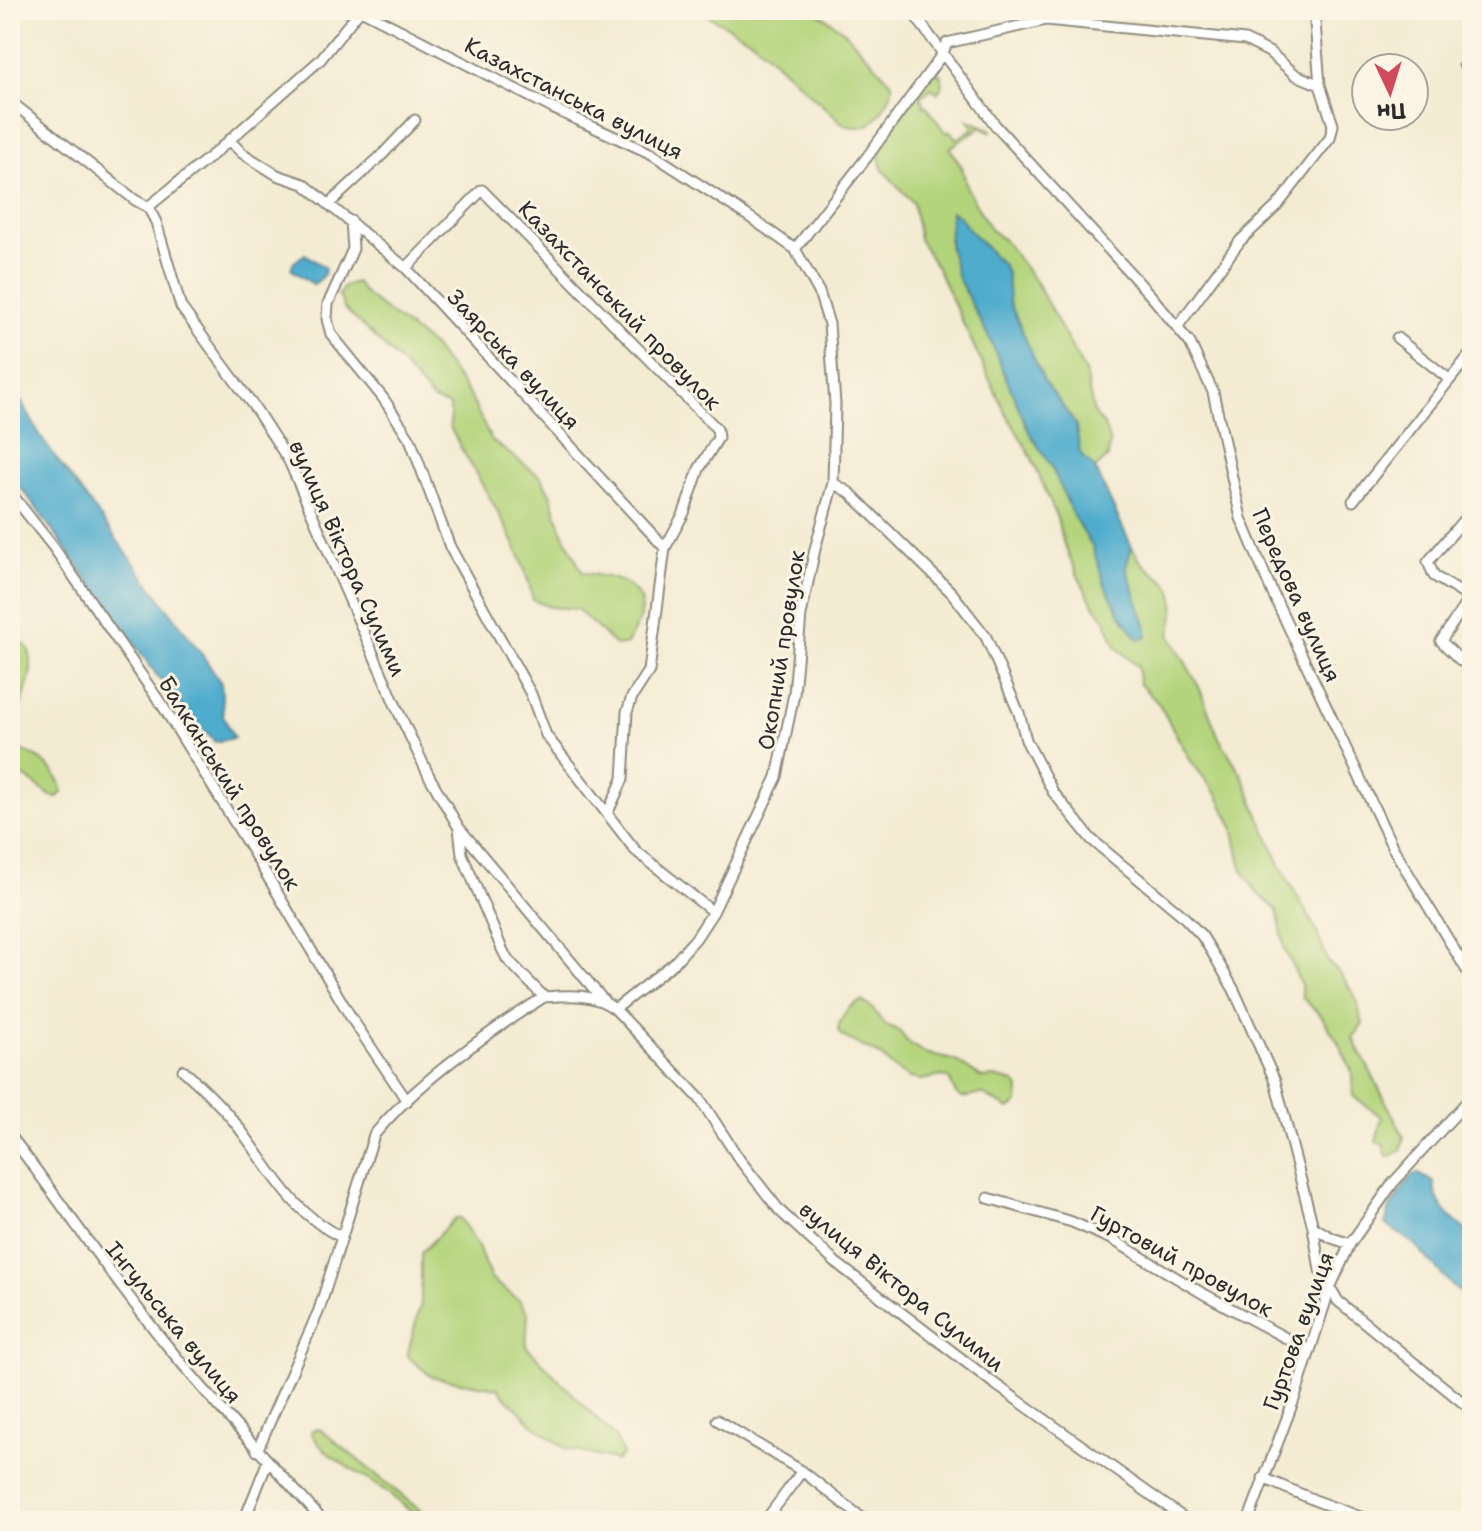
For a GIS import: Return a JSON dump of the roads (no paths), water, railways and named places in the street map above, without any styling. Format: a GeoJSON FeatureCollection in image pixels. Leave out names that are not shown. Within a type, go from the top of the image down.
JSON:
{"type":"FeatureCollection","features":[{"type":"Feature","properties":{"kind":"street","name":"Казахстанська вулиця"},"geometry":{"type":"LineString","coordinates":[[148,207],[320,60],[360,10],[554,109],[652,154],[795,249],[819,292],[829,324],[835,404],[833,483]]}},
{"type":"Feature","properties":{"kind":"street","name":"Передова вулиця"},"geometry":{"type":"LineString","coordinates":[[911,10],[996,126],[1178,326],[1201,364],[1213,392],[1241,518],[1273,594],[1393,848],[1472,979]]}},
{"type":"Feature","properties":{"kind":"street"},"geometry":{"type":"LineString","coordinates":[[1066,23],[1067,10]]}},
{"type":"Feature","properties":{"kind":"street"},"geometry":{"type":"LineString","coordinates":[[1178,326],[1240,241],[1277,206],[1330,138],[1333,125],[1320,85],[1314,10]]}},
{"type":"Feature","properties":{"kind":"street"},"geometry":{"type":"LineString","coordinates":[[795,249],[867,157],[943,53],[947,43],[1046,20],[1245,40],[1269,52],[1296,75],[1320,85]]}},
{"type":"Feature","properties":{"kind":"street"},"geometry":{"type":"LineString","coordinates":[[1464,65],[1472,74]]}},
{"type":"Feature","properties":{"kind":"street"},"geometry":{"type":"LineString","coordinates":[[10,101],[148,207]]}},
{"type":"Feature","properties":{"kind":"street"},"geometry":{"type":"LineString","coordinates":[[329,204],[415,120]]}},
{"type":"Feature","properties":{"kind":"street","name":"Заярська вулиця"},"geometry":{"type":"LineString","coordinates":[[229,140],[242,153],[277,175],[304,184],[406,268],[665,548]]}},
{"type":"Feature","properties":{"kind":"street","name":"Казахстанський провулок"},"geometry":{"type":"LineString","coordinates":[[406,268],[482,190],[717,429],[718,438],[699,469],[689,503],[665,548]]}},
{"type":"Feature","properties":{"kind":"street","name":"вулиця Віктора Сулими"},"geometry":{"type":"LineString","coordinates":[[148,207],[156,222],[181,307],[257,411],[289,461],[399,713],[429,776],[459,828],[604,1001],[700,1099],[739,1159],[780,1211],[835,1262],[992,1382],[1188,1521]]}},
{"type":"Feature","properties":{"kind":"street"},"geometry":{"type":"LineString","coordinates":[[351,221],[353,249],[328,304],[327,319],[331,334],[397,416],[416,453],[450,547],[531,694],[540,724],[636,851],[713,912]]}},
{"type":"Feature","properties":{"kind":"street"},"geometry":{"type":"LineString","coordinates":[[1397,338],[1449,379]]}},
{"type":"Feature","properties":{"kind":"street"},"geometry":{"type":"LineString","coordinates":[[1353,501],[1472,352]]}},
{"type":"Feature","properties":{"kind":"street"},"geometry":{"type":"LineString","coordinates":[[833,483],[850,493],[942,582],[986,637],[1019,713],[1026,740],[1053,792],[1072,816],[1091,839],[1182,915],[1202,936],[1234,990],[1275,1081],[1313,1227],[1320,1270],[1338,1301],[1472,1410]]}},
{"type":"Feature","properties":{"kind":"street","name":"Окопний провулок"},"geometry":{"type":"LineString","coordinates":[[615,1009],[674,963],[696,938],[713,912],[777,777],[794,694],[801,615],[833,483]]}},
{"type":"Feature","properties":{"kind":"street","name":"Балканський провулок"},"geometry":{"type":"LineString","coordinates":[[10,492],[54,548],[164,708],[352,1019],[407,1101]]}},
{"type":"Feature","properties":{"kind":"street"},"geometry":{"type":"LineString","coordinates":[[1472,510],[1428,562],[1434,576],[1465,595],[1466,603],[1441,641],[1472,668]]}},
{"type":"Feature","properties":{"kind":"street"},"geometry":{"type":"LineString","coordinates":[[608,812],[623,779],[627,712],[632,697],[649,671],[665,548]]}},
{"type":"Feature","properties":{"kind":"street","name":"вулиця Віктора Сулими"},"geometry":{"type":"LineString","coordinates":[[459,828],[462,854],[507,959],[544,997],[574,995],[604,1001]]}},
{"type":"Feature","properties":{"kind":"street"},"geometry":{"type":"LineString","coordinates":[[257,1451],[319,1310],[374,1135],[389,1116],[503,1022],[544,997]]}},
{"type":"Feature","properties":{"kind":"street"},"geometry":{"type":"LineString","coordinates":[[183,1070],[210,1094],[236,1124],[301,1212],[341,1237]]}},
{"type":"Feature","properties":{"kind":"street","name":"Гуртова вулиця"},"geometry":{"type":"LineString","coordinates":[[1248,1521],[1330,1288],[1350,1244],[1393,1183],[1472,1096]]}},
{"type":"Feature","properties":{"kind":"street","name":"Інгульська вулиця"},"geometry":{"type":"LineString","coordinates":[[10,1135],[126,1294],[267,1463],[323,1521]]}},
{"type":"Feature","properties":{"kind":"street","name":"Гуртовий провулок"},"geometry":{"type":"LineString","coordinates":[[988,1198],[1072,1222],[1113,1240],[1202,1293],[1310,1351]]}},
{"type":"Feature","properties":{"kind":"street"},"geometry":{"type":"LineString","coordinates":[[1313,1227],[1350,1244]]}},
{"type":"Feature","properties":{"kind":"street"},"geometry":{"type":"LineString","coordinates":[[717,1420],[802,1471],[866,1521]]}},
{"type":"Feature","properties":{"kind":"street"},"geometry":{"type":"LineString","coordinates":[[244,1521],[267,1463]]}},
{"type":"Feature","properties":{"kind":"street"},"geometry":{"type":"LineString","coordinates":[[765,1521],[802,1471]]}},
{"type":"Feature","properties":{"kind":"street"},"geometry":{"type":"LineString","coordinates":[[1263,1478],[1372,1521]]}},
{"type":"Feature","properties":{"kind":"street"},"geometry":{"type":"LineString","coordinates":[[10,1505],[19,1521]]}},
{"type":"Feature","properties":{"kind":"water"},"geometry":{"type":"Polygon","coordinates":[[[951,211],[959,216],[1007,273],[1009,301],[1043,379],[1076,425],[1080,453],[1095,469],[1132,547],[1126,567],[1147,628],[1147,637],[1139,640],[1120,614],[1105,585],[1092,546],[1075,519],[1051,466],[1029,432],[990,340],[957,276],[949,245],[951,211]]]}},
{"type":"Feature","properties":{"kind":"water"},"geometry":{"type":"Polygon","coordinates":[[[305,254],[325,268],[324,274],[314,285],[291,269],[293,263],[305,254]]]}},
{"type":"Feature","properties":{"kind":"water"},"geometry":{"type":"Polygon","coordinates":[[[21,401],[44,442],[221,683],[223,715],[234,738],[215,742],[174,699],[26,494],[10,477],[10,407],[21,401]]]}},
{"type":"Feature","properties":{"kind":"water"},"geometry":{"type":"Polygon","coordinates":[[[1417,1173],[1434,1182],[1441,1206],[1472,1235],[1472,1300],[1455,1289],[1414,1244],[1385,1224],[1390,1208],[1412,1175],[1417,1173]]]}}]}
